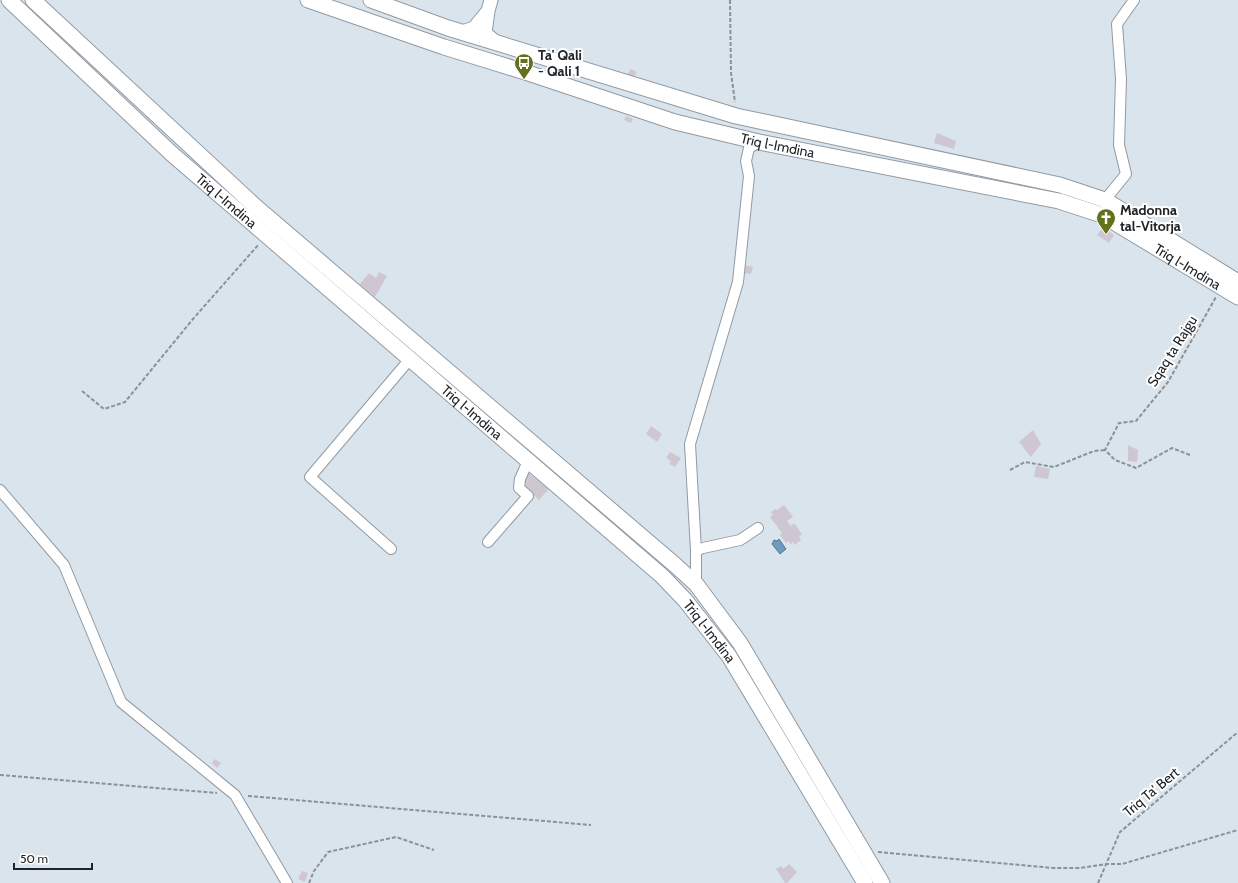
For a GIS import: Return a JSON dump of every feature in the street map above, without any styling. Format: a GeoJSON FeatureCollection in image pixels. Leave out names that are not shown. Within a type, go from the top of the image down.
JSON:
{"type":"FeatureCollection","features":[{"type":"Feature","properties":{"kind":"highway","name":"Triq l-Imdina"},"geometry":{"type":"LineString","coordinates":[[9,0],[172,154],[662,576],[685,600],[729,656],[865,883]]}},
{"type":"Feature","properties":{"kind":"highway","name":"Triq l-Imdina"},"geometry":{"type":"LineString","coordinates":[[33,0],[256,207],[696,584],[740,643],[882,883]]}},
{"type":"Feature","properties":{"kind":"highway","name":"Triq l-Imdina"},"geometry":{"type":"LineString","coordinates":[[308,0],[675,122],[759,142],[1059,201],[1102,216],[1152,244],[1238,297]]}},
{"type":"Feature","properties":{"kind":"highway","name":"Triq l-Imdina"},"geometry":{"type":"LineString","coordinates":[[371,0],[448,28],[736,116],[1060,185],[1105,200],[1238,282]]}},
{"type":"Feature","properties":{"kind":"main road"},"geometry":{"type":"LineString","coordinates":[[462,32],[474,28],[489,6]]}},
{"type":"Feature","properties":{"kind":"main road"},"geometry":{"type":"LineString","coordinates":[[489,6],[485,33],[497,43]]}},
{"type":"Feature","properties":{"kind":"street"},"geometry":{"type":"LineString","coordinates":[[1105,200],[1126,174],[1119,145],[1121,79],[1117,24],[1134,0]]}},
{"type":"Feature","properties":{"kind":"street"},"geometry":{"type":"LineString","coordinates":[[696,584],[696,551],[690,444],[738,282],[749,176],[746,161],[749,148],[759,142]]}},
{"type":"Feature","properties":{"kind":"street"},"geometry":{"type":"LineString","coordinates":[[392,550],[310,477],[410,359]]}},
{"type":"Feature","properties":{"kind":"street"},"geometry":{"type":"LineString","coordinates":[[488,542],[528,496],[519,488],[520,479],[528,461]]}},
{"type":"Feature","properties":{"kind":"street"},"geometry":{"type":"LineString","coordinates":[[0,490],[64,565],[121,702],[235,795],[287,883]]}},
{"type":"Feature","properties":{"kind":"street"},"geometry":{"type":"LineString","coordinates":[[696,551],[703,548],[740,540],[758,528]]}},
{"type":"Feature","properties":{"kind":"path"},"geometry":{"type":"LineString","coordinates":[[730,0],[731,74],[736,116]]}},
{"type":"Feature","properties":{"kind":"path"},"geometry":{"type":"LineString","coordinates":[[82,391],[104,409],[124,402],[193,319],[267,236]]}},
{"type":"Feature","properties":{"kind":"path","name":"Sqaq ta Rajgu"},"geometry":{"type":"LineString","coordinates":[[1105,450],[1119,423],[1136,421],[1168,382],[1221,287]]}},
{"type":"Feature","properties":{"kind":"path"},"geometry":{"type":"LineString","coordinates":[[1010,470],[1025,462],[1054,467],[1094,451],[1105,450],[1115,460],[1136,468],[1172,448],[1190,455]]}},
{"type":"Feature","properties":{"kind":"path","name":"Triq Ta' Bert"},"geometry":{"type":"LineString","coordinates":[[1098,883],[1120,832],[1238,732]]}},
{"type":"Feature","properties":{"kind":"path"},"geometry":{"type":"LineString","coordinates":[[0,775],[591,825]]}},
{"type":"Feature","properties":{"kind":"path"},"geometry":{"type":"LineString","coordinates":[[863,852],[1053,868],[1080,868],[1107,864],[1122,864],[1238,830]]}},
{"type":"Feature","properties":{"kind":"path"},"geometry":{"type":"LineString","coordinates":[[309,883],[314,871],[328,852],[396,837],[434,850]]}},
{"type":"Feature","properties":{"kind":"water"},"geometry":{"type":"Polygon","coordinates":[[[779,539],[786,549],[780,554],[772,544],[774,540],[777,541],[779,539]]]}},
{"type":"Feature","properties":{"kind":"building"},"geometry":{"type":"Polygon","coordinates":[[[631,69],[637,72],[633,78],[627,75],[631,69]]]}},
{"type":"Feature","properties":{"kind":"building"},"geometry":{"type":"Polygon","coordinates":[[[626,116],[633,119],[631,123],[624,120],[626,116]]]}},
{"type":"Feature","properties":{"kind":"building"},"geometry":{"type":"Polygon","coordinates":[[[937,133],[956,141],[954,149],[934,143],[937,133]]]}},
{"type":"Feature","properties":{"kind":"building","name":"Madonna tal-Vitorja"},"geometry":{"type":"Polygon","coordinates":[[[1103,227],[1114,235],[1109,243],[1097,235],[1103,227]]]}},
{"type":"Feature","properties":{"kind":"building"},"geometry":{"type":"Polygon","coordinates":[[[744,265],[753,267],[751,274],[742,273],[744,265]]]}},
{"type":"Feature","properties":{"kind":"building"},"geometry":{"type":"Polygon","coordinates":[[[379,272],[387,276],[375,297],[360,284],[369,273],[376,278],[379,272]]]}},
{"type":"Feature","properties":{"kind":"building"},"geometry":{"type":"Polygon","coordinates":[[[651,426],[662,434],[657,442],[646,434],[651,426]]]}},
{"type":"Feature","properties":{"kind":"building"},"geometry":{"type":"Polygon","coordinates":[[[1033,430],[1041,444],[1031,457],[1019,442],[1033,430]]]}},
{"type":"Feature","properties":{"kind":"building"},"geometry":{"type":"Polygon","coordinates":[[[1128,445],[1138,450],[1137,462],[1128,461],[1128,445]]]}},
{"type":"Feature","properties":{"kind":"building"},"geometry":{"type":"Polygon","coordinates":[[[670,452],[681,458],[675,467],[669,464],[671,461],[666,458],[670,452]]]}},
{"type":"Feature","properties":{"kind":"building"},"geometry":{"type":"Polygon","coordinates":[[[1036,466],[1050,469],[1048,479],[1034,477],[1036,466]]]}},
{"type":"Feature","properties":{"kind":"building"},"geometry":{"type":"Polygon","coordinates":[[[527,472],[549,489],[539,500],[522,484],[527,472]]]}},
{"type":"Feature","properties":{"kind":"building"},"geometry":{"type":"Polygon","coordinates":[[[784,505],[793,517],[787,521],[791,526],[794,523],[802,534],[799,537],[801,540],[795,545],[793,542],[791,544],[788,541],[786,543],[780,535],[782,533],[770,517],[773,515],[771,512],[784,505]]]}},
{"type":"Feature","properties":{"kind":"building"},"geometry":{"type":"Polygon","coordinates":[[[215,759],[221,763],[217,768],[212,763],[215,759]]]}},
{"type":"Feature","properties":{"kind":"building"},"geometry":{"type":"Polygon","coordinates":[[[789,864],[797,872],[787,883],[785,883],[776,869],[781,866],[783,869],[789,864]]]}},
{"type":"Feature","properties":{"kind":"building"},"geometry":{"type":"Polygon","coordinates":[[[302,871],[308,873],[305,882],[298,879],[302,871]]]}},
{"type":"Feature","properties":{"kind":"place","name":"Ta' Qali - Qali 1"},"geometry":{"type":"Point","coordinates":[524,80]}},
{"type":"Feature","properties":{"kind":"place","name":"Madonna tal-Vitorja"},"geometry":{"type":"Point","coordinates":[1106,235]}}]}
